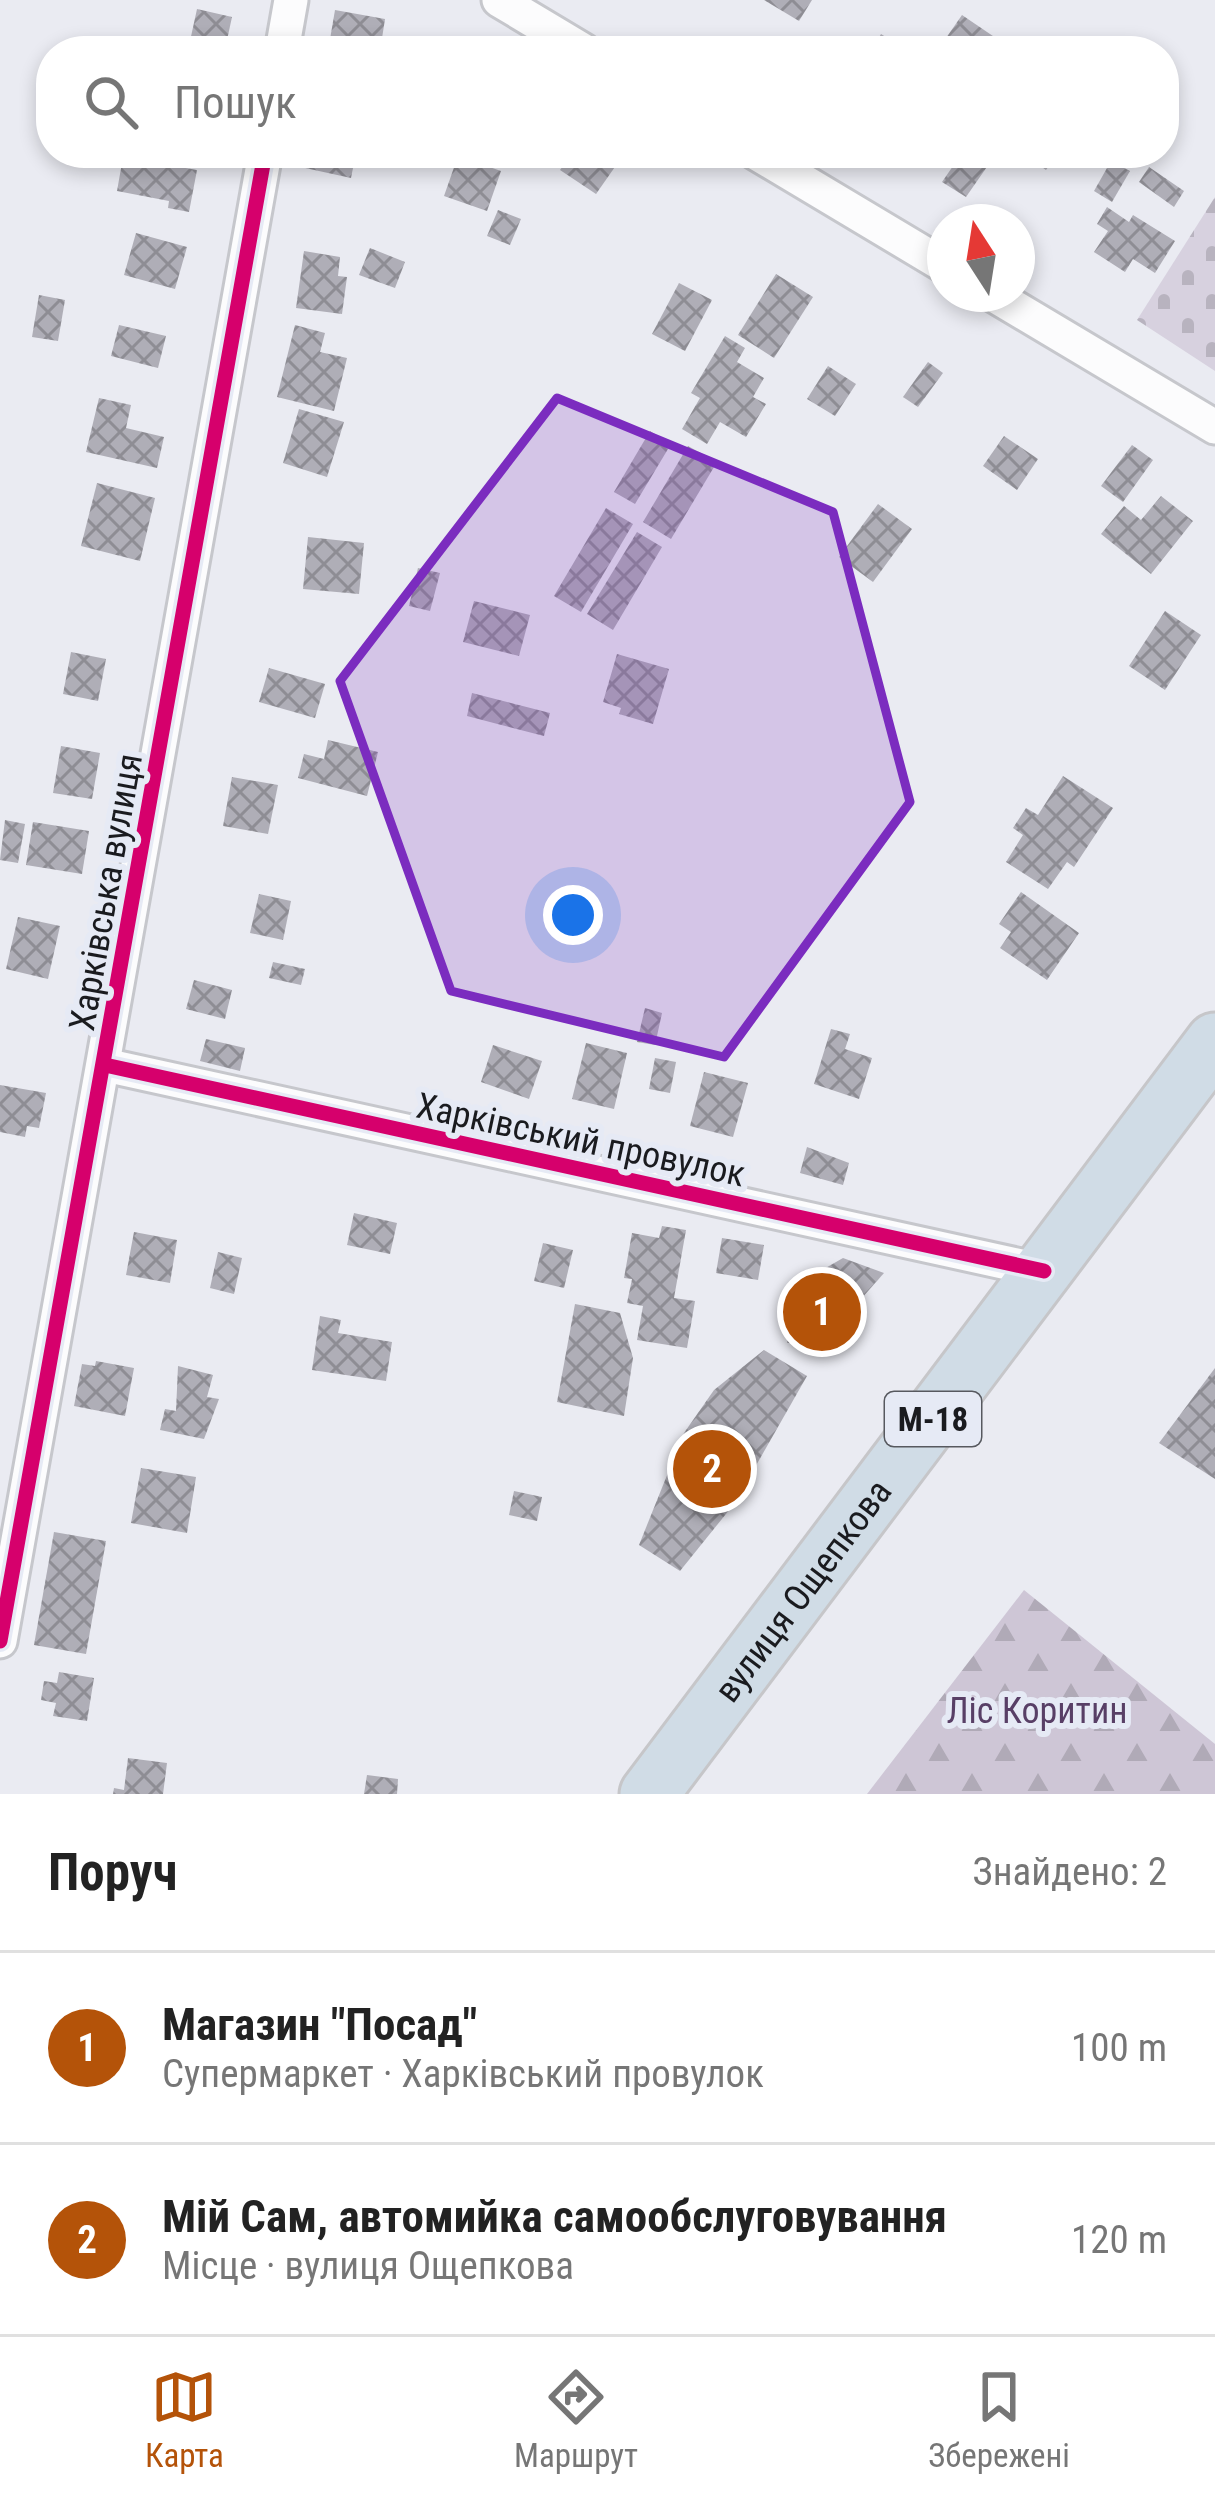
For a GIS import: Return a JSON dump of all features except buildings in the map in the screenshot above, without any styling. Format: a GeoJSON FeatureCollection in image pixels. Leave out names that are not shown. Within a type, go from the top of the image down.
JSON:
{"type":"FeatureCollection","features":[{"type":"Feature","properties":{"kind":"highway","name":"вулиця Ощепкова"},"geometry":{"type":"LineString","coordinates":[[650,1794],[1215,1042]]}},
{"type":"Feature","properties":{"kind":"street"},"geometry":{"type":"LineString","coordinates":[[285,36],[291,0]]}},
{"type":"Feature","properties":{"kind":"street"},"geometry":{"type":"LineString","coordinates":[[499,0],[559,36]]}},
{"type":"Feature","properties":{"kind":"street","name":"Харківська вулиця"},"geometry":{"type":"LineString","coordinates":[[0,1641],[262,168]]}},
{"type":"Feature","properties":{"kind":"street"},"geometry":{"type":"LineString","coordinates":[[781,168],[927,255]]}},
{"type":"Feature","properties":{"kind":"street"},"geometry":{"type":"LineString","coordinates":[[1022,312],[1215,427]]}},
{"type":"Feature","properties":{"kind":"street","name":"Харківський провулок"},"geometry":{"type":"LineString","coordinates":[[105,1065],[1044,1271]]}},
{"type":"Feature","properties":{"kind":"highlighted area"},"geometry":{"type":"Polygon","coordinates":[[[557,398],[833,512],[910,802],[724,1057],[451,991],[340,681],[557,398]]]}},
{"type":"Feature","properties":{"kind":"green space"},"geometry":{"type":"Polygon","coordinates":[[[1215,197],[1215,371],[1137,320],[1215,197]]]}},
{"type":"Feature","properties":{"kind":"green space","name":"Ліс Коритин"},"geometry":{"type":"Polygon","coordinates":[[[1024,1590],[1215,1744],[1215,1794],[867,1794],[1024,1590]]]}},
{"type":"Feature","properties":{"kind":"cycle path"},"geometry":{"type":"LineString","coordinates":[[0,1641],[262,168]]}},
{"type":"Feature","properties":{"kind":"cycle path"},"geometry":{"type":"LineString","coordinates":[[105,1065],[1044,1271]]}},
{"type":"Feature","properties":{"kind":"place","name":"Магазин \"Посад\""},"geometry":{"type":"Point","coordinates":[822,1312]}},
{"type":"Feature","properties":{"kind":"place","name":"Мій Сам, автомийка самообслуговування"},"geometry":{"type":"Point","coordinates":[712,1469]}}]}
